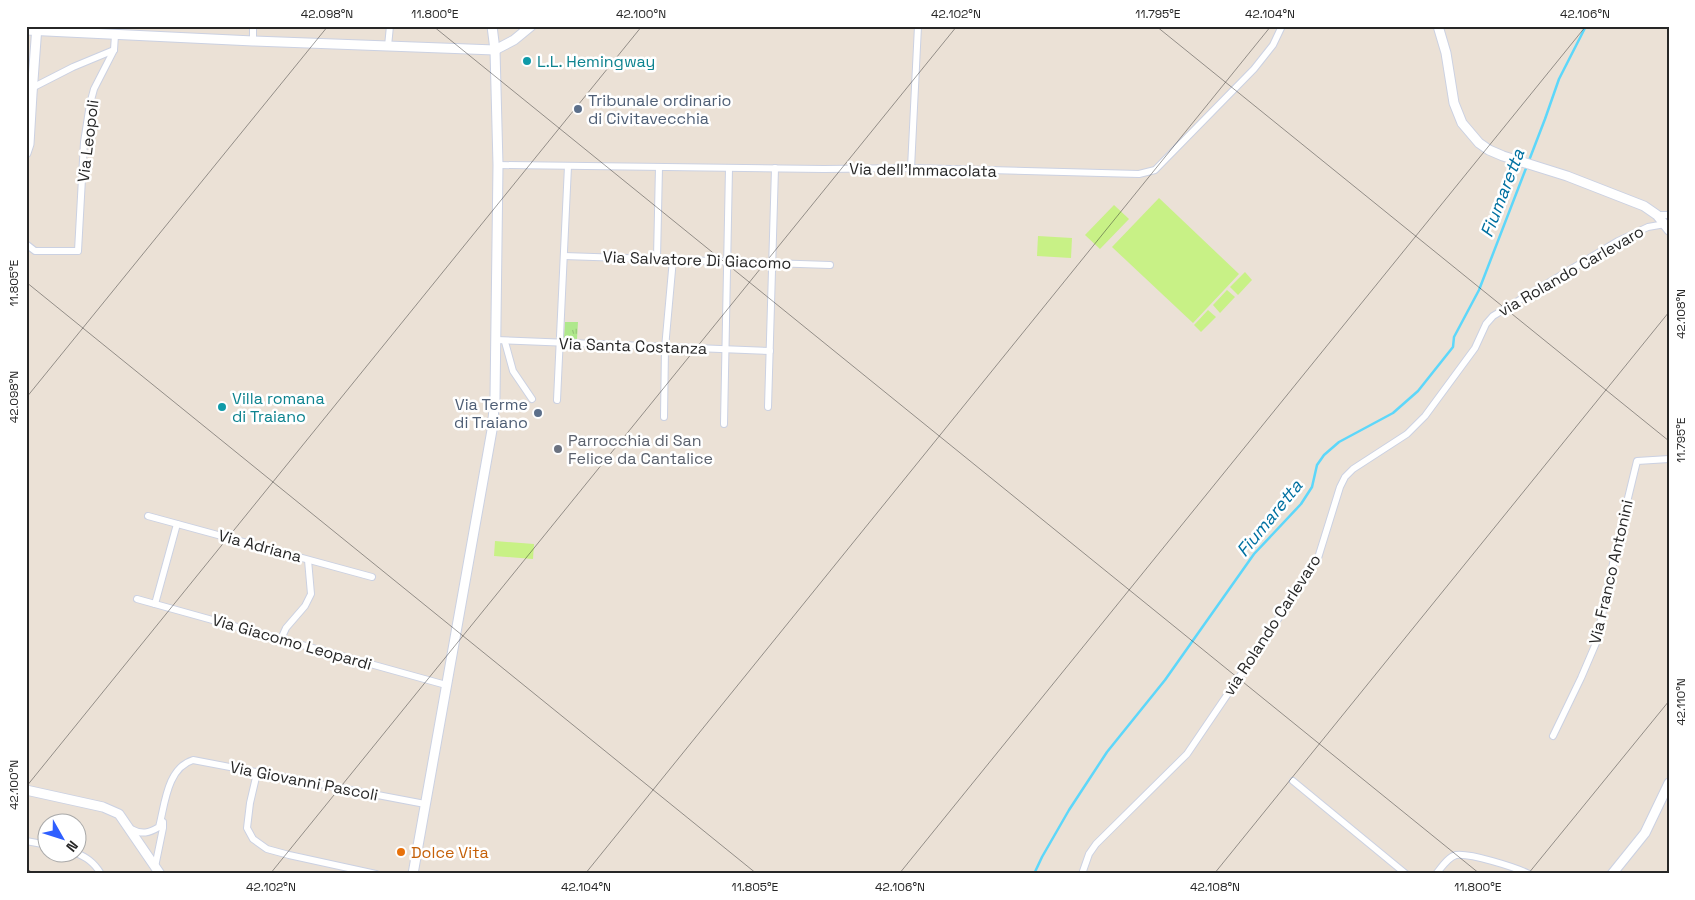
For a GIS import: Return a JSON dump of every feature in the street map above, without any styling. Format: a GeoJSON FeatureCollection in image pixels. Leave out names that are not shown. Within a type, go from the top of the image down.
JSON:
{"type":"FeatureCollection","features":[{"type":"Feature","properties":{"kind":"street"},"geometry":{"type":"LineString","coordinates":[[253,26],[253,41]]}},
{"type":"Feature","properties":{"kind":"street"},"geometry":{"type":"LineString","coordinates":[[388,46],[390,26]]}},
{"type":"Feature","properties":{"kind":"street"},"geometry":{"type":"LineString","coordinates":[[413,874],[492,430],[501,341],[496,50],[492,26]]}},
{"type":"Feature","properties":{"kind":"street"},"geometry":{"type":"LineString","coordinates":[[26,30],[110,32],[253,41],[496,50],[514,40],[531,26]]}},
{"type":"Feature","properties":{"kind":"street"},"geometry":{"type":"LineString","coordinates":[[911,168],[918,26]]}},
{"type":"Feature","properties":{"kind":"street","name":"Via dell'Immacolata"},"geometry":{"type":"LineString","coordinates":[[498,165],[911,168],[1139,174],[1154,170],[1254,69],[1273,45],[1282,26]]}},
{"type":"Feature","properties":{"kind":"street"},"geometry":{"type":"LineString","coordinates":[[1438,26],[1446,53],[1454,103],[1462,124],[1479,143],[1489,150],[1644,206],[1657,214],[1667,227]]}},
{"type":"Feature","properties":{"kind":"street"},"geometry":{"type":"LineString","coordinates":[[26,153],[30,144],[29,86],[37,29]]}},
{"type":"Feature","properties":{"kind":"street","name":"Via Leopoli"},"geometry":{"type":"LineString","coordinates":[[26,244],[35,251],[78,252],[84,142],[94,89],[114,50],[110,32]]}},
{"type":"Feature","properties":{"kind":"street"},"geometry":{"type":"LineString","coordinates":[[29,86],[114,50]]}},
{"type":"Feature","properties":{"kind":"street"},"geometry":{"type":"LineString","coordinates":[[557,400],[568,166]]}},
{"type":"Feature","properties":{"kind":"street"},"geometry":{"type":"LineString","coordinates":[[656,258],[659,167]]}},
{"type":"Feature","properties":{"kind":"street"},"geometry":{"type":"LineString","coordinates":[[724,424],[729,168]]}},
{"type":"Feature","properties":{"kind":"street"},"geometry":{"type":"LineString","coordinates":[[768,407],[775,168]]}},
{"type":"Feature","properties":{"kind":"street"},"geometry":{"type":"LineString","coordinates":[[1657,214],[1669,215]]}},
{"type":"Feature","properties":{"kind":"street","name":"via Rolando Carlevaro"},"geometry":{"type":"LineString","coordinates":[[1082,874],[1089,854],[1096,844],[1187,754],[1261,645],[1318,558],[1340,487],[1345,477],[1353,469],[1407,434],[1425,416],[1475,348],[1486,324],[1493,316],[1618,241],[1648,226],[1667,227]]}},
{"type":"Feature","properties":{"kind":"street","name":"Via Salvatore Di Giacomo"},"geometry":{"type":"LineString","coordinates":[[564,256],[830,265]]}},
{"type":"Feature","properties":{"kind":"street"},"geometry":{"type":"LineString","coordinates":[[664,418],[665,348],[673,259]]}},
{"type":"Feature","properties":{"kind":"street"},"geometry":{"type":"LineString","coordinates":[[501,341],[513,371],[532,400]]}},
{"type":"Feature","properties":{"kind":"street","name":"Via Santa Costanza"},"geometry":{"type":"LineString","coordinates":[[501,341],[770,351]]}},
{"type":"Feature","properties":{"kind":"street","name":"Via Franco Antonini"},"geometry":{"type":"LineString","coordinates":[[1553,736],[1596,643],[1637,461],[1669,459]]}},
{"type":"Feature","properties":{"kind":"street","name":"Via Adriana"},"geometry":{"type":"LineString","coordinates":[[148,516],[372,577]]}},
{"type":"Feature","properties":{"kind":"street"},"geometry":{"type":"LineString","coordinates":[[155,604],[177,524]]}},
{"type":"Feature","properties":{"kind":"street"},"geometry":{"type":"LineString","coordinates":[[281,639],[286,628],[305,606],[311,594],[308,560]]}},
{"type":"Feature","properties":{"kind":"street","name":"Via Giacomo Leopardi"},"geometry":{"type":"LineString","coordinates":[[137,599],[446,685]]}},
{"type":"Feature","properties":{"kind":"street","name":"Via Giovanni Pascoli"},"geometry":{"type":"LineString","coordinates":[[162,813],[171,782],[183,764],[193,760],[426,804]]}},
{"type":"Feature","properties":{"kind":"street"},"geometry":{"type":"LineString","coordinates":[[258,773],[250,803],[247,828],[253,839],[266,849],[376,874]]}},
{"type":"Feature","properties":{"kind":"street"},"geometry":{"type":"LineString","coordinates":[[1293,781],[1406,874]]}},
{"type":"Feature","properties":{"kind":"street"},"geometry":{"type":"LineString","coordinates":[[1612,874],[1646,833],[1669,783]]}},
{"type":"Feature","properties":{"kind":"street"},"geometry":{"type":"LineString","coordinates":[[26,790],[103,807],[119,814],[158,870]]}},
{"type":"Feature","properties":{"kind":"street"},"geometry":{"type":"LineString","coordinates":[[130,828],[138,833],[150,832],[159,827],[162,813]]}},
{"type":"Feature","properties":{"kind":"street"},"geometry":{"type":"LineString","coordinates":[[158,870],[163,828],[162,813]]}},
{"type":"Feature","properties":{"kind":"street"},"geometry":{"type":"LineString","coordinates":[[1436,874],[1450,858],[1457,855],[1504,863],[1528,874]]}},
{"type":"Feature","properties":{"kind":"street"},"geometry":{"type":"LineString","coordinates":[[88,858],[96,865],[101,874]]}},
{"type":"Feature","properties":{"kind":"green space"},"geometry":{"type":"Polygon","coordinates":[[[1159,198],[1239,274],[1193,323],[1112,247],[1159,198]]]}},
{"type":"Feature","properties":{"kind":"green space"},"geometry":{"type":"Polygon","coordinates":[[[1114,205],[1129,219],[1100,249],[1085,235],[1114,205]]]}},
{"type":"Feature","properties":{"kind":"green space"},"geometry":{"type":"Polygon","coordinates":[[[1038,236],[1072,238],[1071,258],[1037,256],[1038,236]]]}},
{"type":"Feature","properties":{"kind":"green space"},"geometry":{"type":"Polygon","coordinates":[[[1245,272],[1252,280],[1238,295],[1230,287],[1245,272]]]}},
{"type":"Feature","properties":{"kind":"green space"},"geometry":{"type":"Polygon","coordinates":[[[1227,290],[1235,297],[1220,313],[1213,305],[1227,290]]]}},
{"type":"Feature","properties":{"kind":"green space"},"geometry":{"type":"Polygon","coordinates":[[[1208,310],[1216,317],[1201,332],[1194,325],[1208,310]]]}},
{"type":"Feature","properties":{"kind":"green space"},"geometry":{"type":"Polygon","coordinates":[[[565,322],[578,322],[577,339],[564,338],[565,322]]]}},
{"type":"Feature","properties":{"kind":"green space"},"geometry":{"type":"Polygon","coordinates":[[[495,541],[534,544],[533,559],[494,556],[495,541]]]}},
{"type":"Feature","properties":{"kind":"waterway","name":"Fiumaretta"},"geometry":{"type":"LineString","coordinates":[[1034,874],[1069,810],[1107,752],[1165,680],[1254,554],[1301,504],[1312,487],[1317,465],[1324,455],[1339,442],[1393,413],[1418,391],[1453,347],[1454,337],[1479,290],[1559,79],[1586,26]]}},
{"type":"Feature","properties":{"kind":"place","name":"L.L. Hemingway"},"geometry":{"type":"Point","coordinates":[527,61]}},
{"type":"Feature","properties":{"kind":"place","name":"Tribunale ordinario di Civitavecchia"},"geometry":{"type":"Point","coordinates":[578,109]}},
{"type":"Feature","properties":{"kind":"place","name":"Villa romana di Traiano"},"geometry":{"type":"Point","coordinates":[222,407]}},
{"type":"Feature","properties":{"kind":"place","name":"Via Terme di Traiano"},"geometry":{"type":"Point","coordinates":[538,413]}},
{"type":"Feature","properties":{"kind":"place","name":"Parrocchia di San Felice da Cantalice"},"geometry":{"type":"Point","coordinates":[558,449]}},
{"type":"Feature","properties":{"kind":"place","name":"Dolce Vita"},"geometry":{"type":"Point","coordinates":[401,852]}}]}
